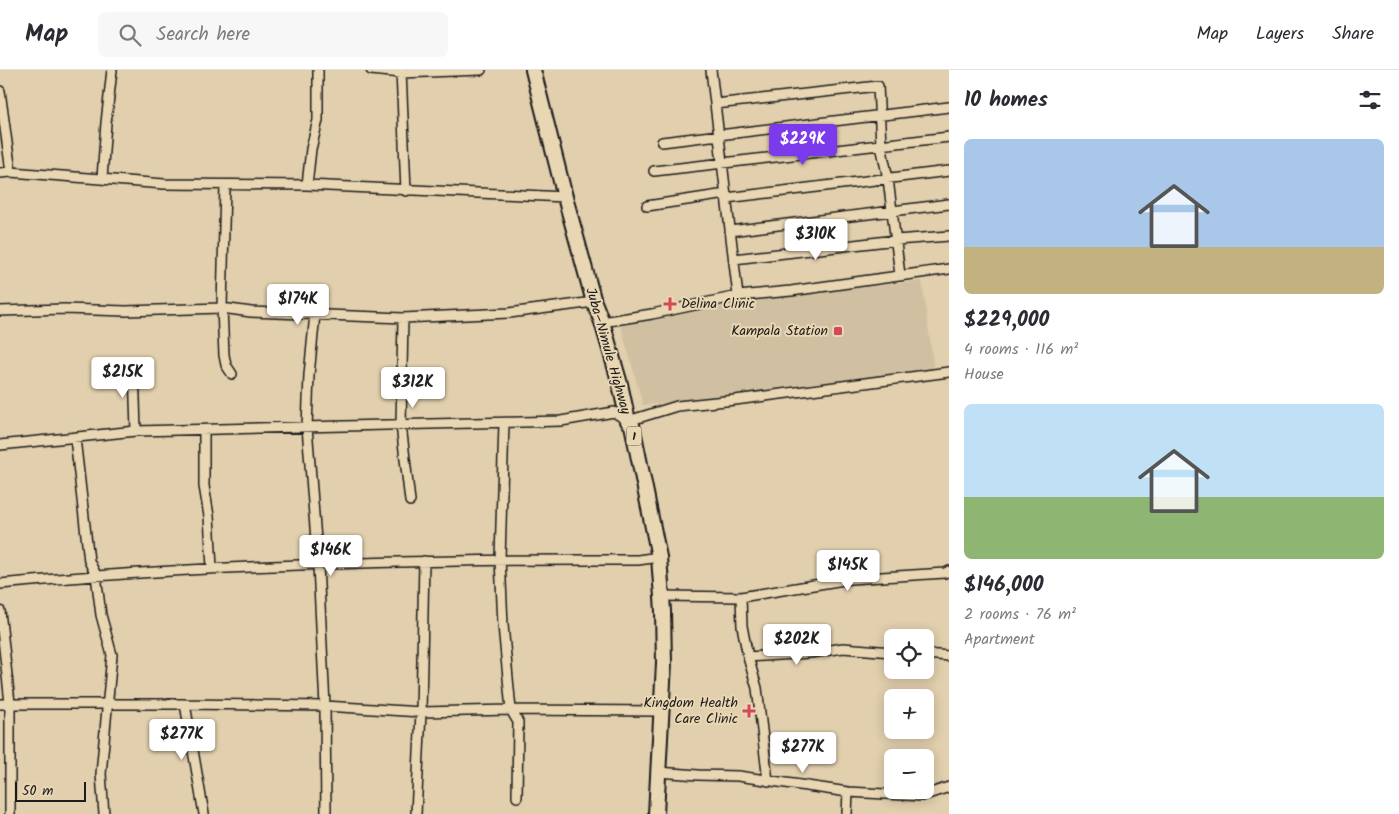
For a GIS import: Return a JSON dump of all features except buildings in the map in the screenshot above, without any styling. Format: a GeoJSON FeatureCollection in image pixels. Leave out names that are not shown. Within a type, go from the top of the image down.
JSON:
{"type":"FeatureCollection","features":[{"type":"Feature","properties":{"kind":"main road","name":"Juba–Nimule Highway"},"geometry":{"type":"LineString","coordinates":[[533,70],[594,302],[602,322],[620,384],[628,421],[632,425],[659,556],[664,663],[656,814]]}},
{"type":"Feature","properties":{"kind":"street"},"geometry":{"type":"LineString","coordinates":[[102,178],[112,70]]}},
{"type":"Feature","properties":{"kind":"street"},"geometry":{"type":"LineString","coordinates":[[307,185],[311,149],[318,120],[318,70]]}},
{"type":"Feature","properties":{"kind":"street"},"geometry":{"type":"LineString","coordinates":[[371,70],[401,72],[481,70]]}},
{"type":"Feature","properties":{"kind":"street"},"geometry":{"type":"LineString","coordinates":[[711,70],[738,296]]}},
{"type":"Feature","properties":{"kind":"street"},"geometry":{"type":"LineString","coordinates":[[401,72],[406,191]]}},
{"type":"Feature","properties":{"kind":"street"},"geometry":{"type":"LineString","coordinates":[[715,104],[878,86],[878,116],[881,145],[888,179],[900,275]]}},
{"type":"Feature","properties":{"kind":"street"},"geometry":{"type":"LineString","coordinates":[[0,91],[11,172]]}},
{"type":"Feature","properties":{"kind":"street"},"geometry":{"type":"LineString","coordinates":[[662,142],[949,107]]}},
{"type":"Feature","properties":{"kind":"street"},"geometry":{"type":"LineString","coordinates":[[654,171],[949,137]]}},
{"type":"Feature","properties":{"kind":"street"},"geometry":{"type":"LineString","coordinates":[[647,206],[949,171]]}},
{"type":"Feature","properties":{"kind":"street"},"geometry":{"type":"LineString","coordinates":[[0,173],[11,172],[102,178],[164,184],[225,186],[307,185],[565,197]]}},
{"type":"Feature","properties":{"kind":"street"},"geometry":{"type":"LineString","coordinates":[[225,186],[222,308],[224,356],[226,365],[232,374]]}},
{"type":"Feature","properties":{"kind":"street"},"geometry":{"type":"LineString","coordinates":[[730,231],[949,204]]}},
{"type":"Feature","properties":{"kind":"street"},"geometry":{"type":"LineString","coordinates":[[734,259],[896,240],[949,236]]}},
{"type":"Feature","properties":{"kind":"street"},"geometry":{"type":"LineString","coordinates":[[602,322],[652,314],[738,296],[791,291],[949,269]]}},
{"type":"Feature","properties":{"kind":"street"},"geometry":{"type":"LineString","coordinates":[[0,311],[64,309],[126,311],[222,308],[251,312],[403,318],[509,313],[594,302]]}},
{"type":"Feature","properties":{"kind":"street"},"geometry":{"type":"LineString","coordinates":[[315,314],[307,427],[318,565],[325,706],[326,814]]}},
{"type":"Feature","properties":{"kind":"street"},"geometry":{"type":"LineString","coordinates":[[403,318],[401,425],[410,501]]}},
{"type":"Feature","properties":{"kind":"street"},"geometry":{"type":"LineString","coordinates":[[134,366],[136,431]]}},
{"type":"Feature","properties":{"kind":"street"},"geometry":{"type":"LineString","coordinates":[[0,446],[136,431],[561,421],[614,412],[628,421],[677,406],[949,372]]}},
{"type":"Feature","properties":{"kind":"street"},"geometry":{"type":"LineString","coordinates":[[504,423],[500,559],[503,625],[512,710],[518,722],[517,797]]}},
{"type":"Feature","properties":{"kind":"street"},"geometry":{"type":"LineString","coordinates":[[204,430],[204,486],[209,516],[212,568]]}},
{"type":"Feature","properties":{"kind":"street"},"geometry":{"type":"LineString","coordinates":[[74,438],[87,552],[96,575],[102,615],[112,655],[101,774],[104,814]]}},
{"type":"Feature","properties":{"kind":"street"},"geometry":{"type":"LineString","coordinates":[[0,584],[96,575],[212,568],[500,559],[638,560],[659,556]]}},
{"type":"Feature","properties":{"kind":"street"},"geometry":{"type":"LineString","coordinates":[[416,814],[421,712],[424,561]]}},
{"type":"Feature","properties":{"kind":"street"},"geometry":{"type":"LineString","coordinates":[[662,596],[741,597],[850,580],[945,573],[949,571]]}},
{"type":"Feature","properties":{"kind":"street"},"geometry":{"type":"LineString","coordinates":[[741,597],[742,626],[757,688],[768,780]]}},
{"type":"Feature","properties":{"kind":"street"},"geometry":{"type":"LineString","coordinates":[[0,611],[10,703],[10,814]]}},
{"type":"Feature","properties":{"kind":"street"},"geometry":{"type":"LineString","coordinates":[[748,657],[810,653],[843,648],[884,651]]}},
{"type":"Feature","properties":{"kind":"street"},"geometry":{"type":"LineString","coordinates":[[934,655],[949,656]]}},
{"type":"Feature","properties":{"kind":"street"},"geometry":{"type":"LineString","coordinates":[[0,704],[325,706],[421,712],[512,710],[661,711]]}},
{"type":"Feature","properties":{"kind":"street"},"geometry":{"type":"LineString","coordinates":[[185,704],[204,814]]}},
{"type":"Feature","properties":{"kind":"street"},"geometry":{"type":"LineString","coordinates":[[658,772],[738,776],[848,792],[922,796],[949,787]]}},
{"type":"Feature","properties":{"kind":"street"},"geometry":{"type":"LineString","coordinates":[[847,814],[848,792]]}},
{"type":"Feature","properties":{"kind":"shaded area"},"geometry":{"type":"Polygon","coordinates":[[[922,281],[934,370],[792,391],[643,405],[620,323],[740,301],[922,281]]]}},
{"type":"Feature","properties":{"kind":"place","name":"Delina Clinic"},"geometry":{"type":"Point","coordinates":[670,304]}},
{"type":"Feature","properties":{"kind":"place","name":"Kampala Station"},"geometry":{"type":"Point","coordinates":[838,331]}},
{"type":"Feature","properties":{"kind":"place","name":"Kingdom Health Care Clinic"},"geometry":{"type":"Point","coordinates":[749,711]}}]}
